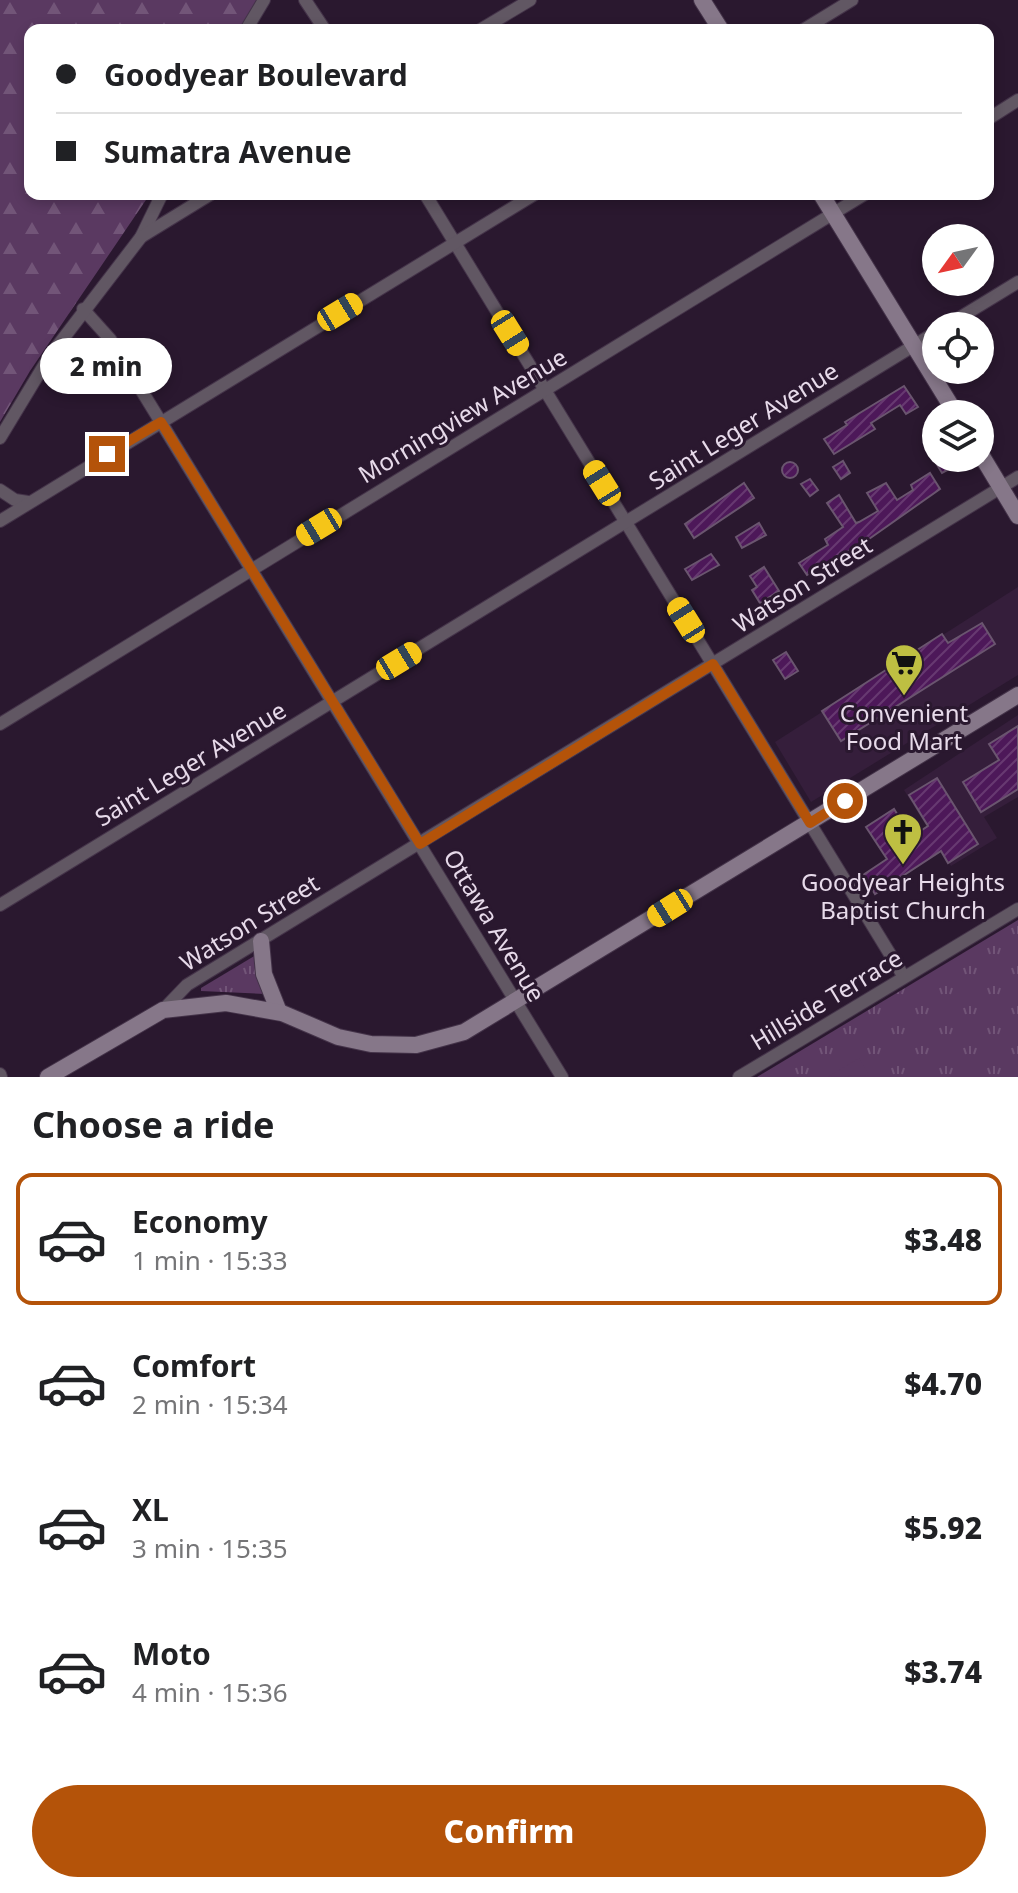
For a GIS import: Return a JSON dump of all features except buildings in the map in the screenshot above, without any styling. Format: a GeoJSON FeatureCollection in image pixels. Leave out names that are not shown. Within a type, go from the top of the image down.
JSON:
{"type":"FeatureCollection","features":[{"type":"Feature","properties":{"kind":"street"},"geometry":{"type":"LineString","coordinates":[[250,24],[264,0]]}},
{"type":"Feature","properties":{"kind":"street"},"geometry":{"type":"LineString","coordinates":[[305,0],[321,24]]}},
{"type":"Feature","properties":{"kind":"street"},"geometry":{"type":"LineString","coordinates":[[490,24],[530,0]]}},
{"type":"Feature","properties":{"kind":"street"},"geometry":{"type":"LineString","coordinates":[[702,0],[717,24]]}},
{"type":"Feature","properties":{"kind":"street"},"geometry":{"type":"LineString","coordinates":[[813,24],[852,0]]}},
{"type":"Feature","properties":{"kind":"street"},"geometry":{"type":"LineString","coordinates":[[994,115],[1018,100]]}},
{"type":"Feature","properties":{"kind":"street"},"geometry":{"type":"LineString","coordinates":[[0,438],[20,401],[83,309],[141,237],[159,200]]}},
{"type":"Feature","properties":{"kind":"street"},"geometry":{"type":"LineString","coordinates":[[141,237],[201,200]]}},
{"type":"Feature","properties":{"kind":"street"},"geometry":{"type":"LineString","coordinates":[[429,200],[904,977]]}},
{"type":"Feature","properties":{"kind":"street"},"geometry":{"type":"LineString","coordinates":[[0,521],[525,200]]}},
{"type":"Feature","properties":{"kind":"street"},"geometry":{"type":"LineString","coordinates":[[825,200],[947,400]]}},
{"type":"Feature","properties":{"kind":"street","name":"Morningview Avenue"},"geometry":{"type":"LineString","coordinates":[[0,724],[855,200]]}},
{"type":"Feature","properties":{"kind":"street"},"geometry":{"type":"LineString","coordinates":[[969,312],[1018,282]]}},
{"type":"Feature","properties":{"kind":"street","name":"Ottawa Avenue"},"geometry":{"type":"LineString","coordinates":[[83,309],[110,339],[562,1077]]}},
{"type":"Feature","properties":{"kind":"street","name":"Saint Leger Avenue"},"geometry":{"type":"LineString","coordinates":[[0,905],[922,341]]}},
{"type":"Feature","properties":{"kind":"street"},"geometry":{"type":"LineString","coordinates":[[991,472],[1018,516]]}},
{"type":"Feature","properties":{"kind":"street","name":"Watson Street"},"geometry":{"type":"LineString","coordinates":[[163,1010],[187,985],[1018,477]]}},
{"type":"Feature","properties":{"kind":"street"},"geometry":{"type":"LineString","coordinates":[[0,490],[15,500],[28,502]]}},
{"type":"Feature","properties":{"kind":"street"},"geometry":{"type":"LineString","coordinates":[[48,1077],[163,1010],[226,1003],[279,1012],[338,1037],[395,1046],[446,1038],[516,1002],[1018,695]]}},
{"type":"Feature","properties":{"kind":"street","name":"Hillside Terrace"},"geometry":{"type":"LineString","coordinates":[[739,1077],[1018,909]]}},
{"type":"Feature","properties":{"kind":"street"},"geometry":{"type":"LineString","coordinates":[[261,941],[264,974],[279,1012]]}},
{"type":"Feature","properties":{"kind":"shaded area"},"geometry":{"type":"Polygon","coordinates":[[[1018,587],[1018,675],[811,802],[775,742],[1018,587]]]}},
{"type":"Feature","properties":{"kind":"shaded area"},"geometry":{"type":"Polygon","coordinates":[[[1018,715],[1018,797],[984,817],[997,838],[951,866],[904,790],[1018,715]]]}},
{"type":"Feature","properties":{"kind":"green space"},"geometry":{"type":"Polygon","coordinates":[[[0,0],[263,0],[249,24],[24,24],[24,200],[146,200],[30,371],[0,422],[0,0]]]}},
{"type":"Feature","properties":{"kind":"green space"},"geometry":{"type":"Polygon","coordinates":[[[1018,920],[1018,1077],[757,1077],[1018,920]]]}},
{"type":"Feature","properties":{"kind":"green space"},"geometry":{"type":"Polygon","coordinates":[[[256,955],[265,994],[201,991],[201,988],[256,955]]]}},
{"type":"Feature","properties":{"kind":"green space"},"geometry":{"type":"Polygon","coordinates":[[[859,1058],[869,1075],[828,1077],[859,1058]]]}},
{"type":"Feature","properties":{"kind":"place","name":"Convenient Food Mart"},"geometry":{"type":"Point","coordinates":[904,697]}},
{"type":"Feature","properties":{"kind":"place","name":"Goodyear Heights Baptist Church"},"geometry":{"type":"Point","coordinates":[903,866]}},
{"type":"Feature","properties":{"kind":"route"},"geometry":{"type":"LineString","coordinates":[[107,454],[161,422],[420,844],[713,664],[810,823],[845,801]]}}]}
